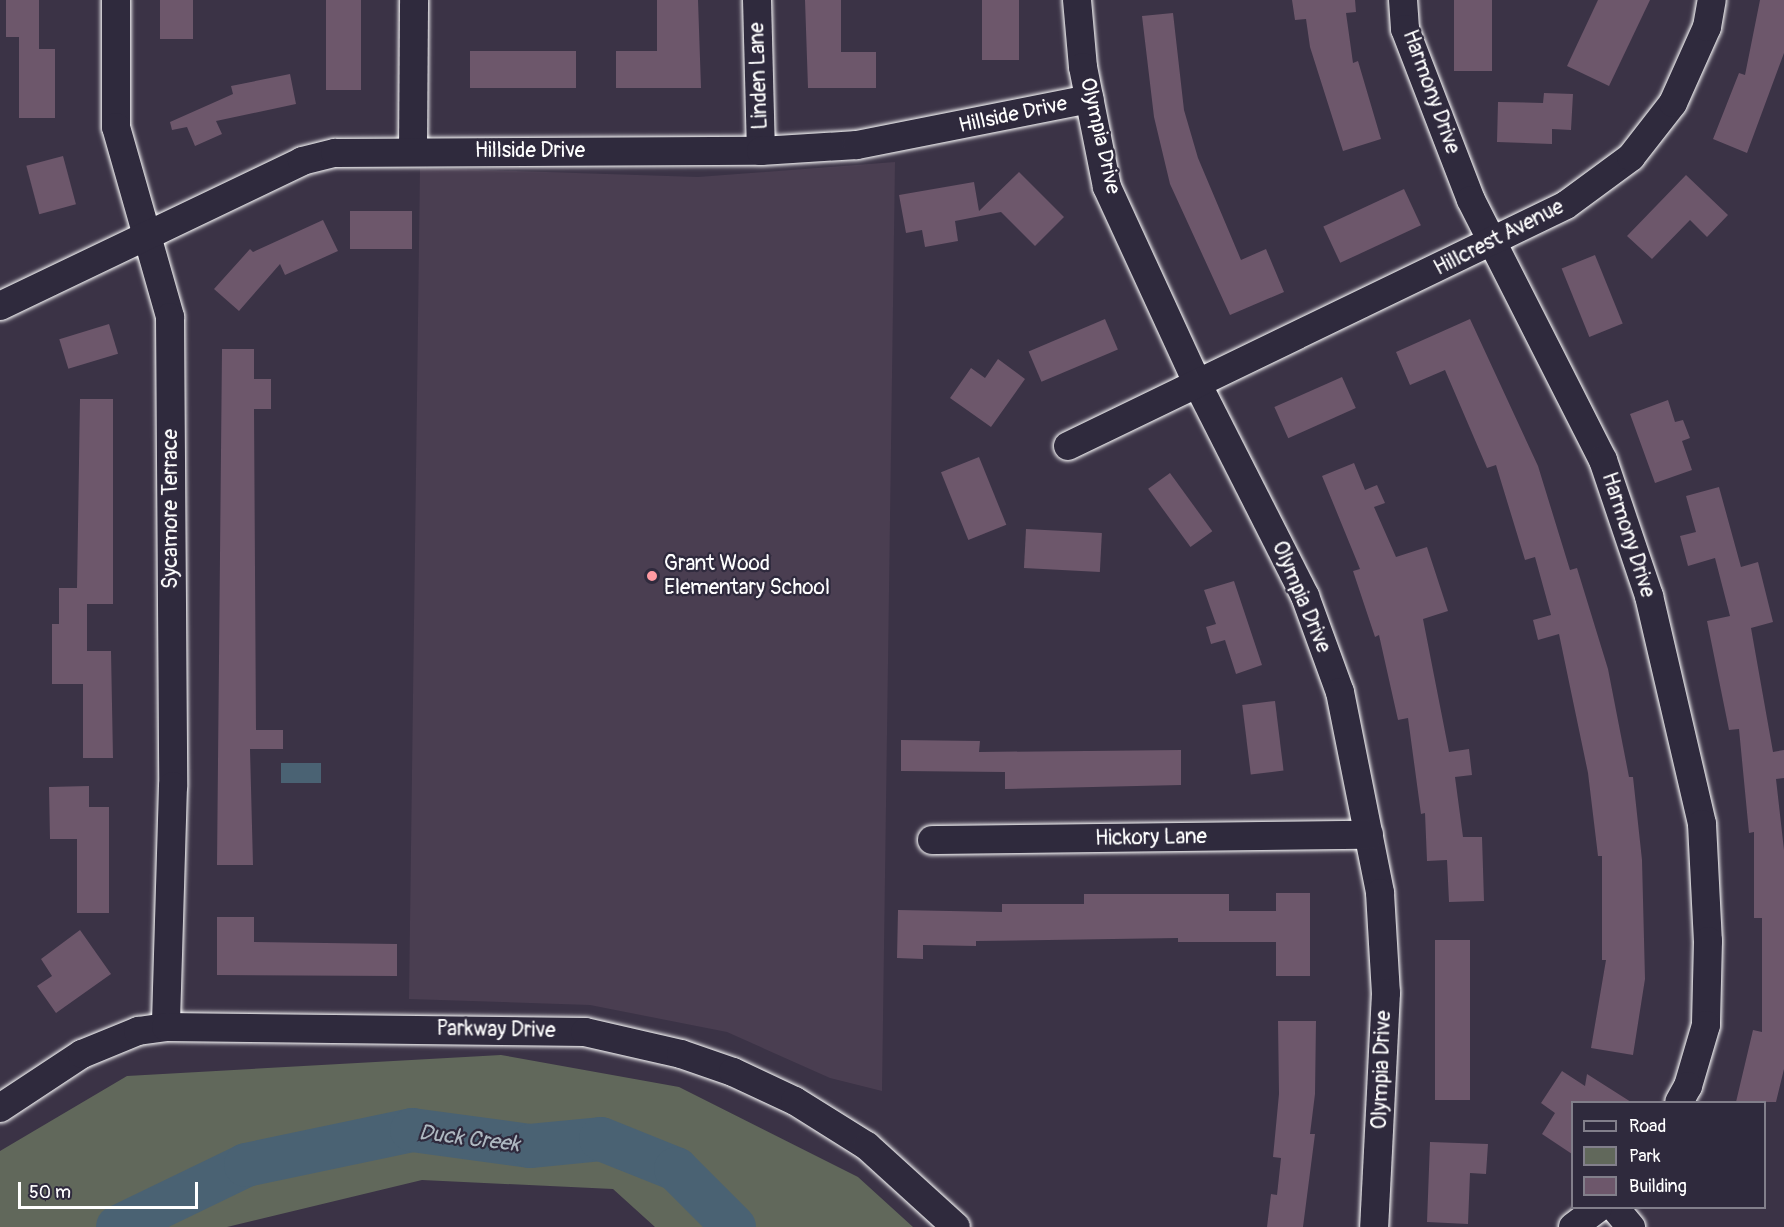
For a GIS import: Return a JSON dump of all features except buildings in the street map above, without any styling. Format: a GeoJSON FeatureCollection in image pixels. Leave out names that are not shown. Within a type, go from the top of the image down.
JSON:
{"type":"FeatureCollection","features":[{"type":"Feature","properties":{"kind":"street","name":"Sycamore Terrace"},"geometry":{"type":"LineString","coordinates":[[116,0],[116,127],[144,234],[170,317],[173,786],[166,1027]]}},
{"type":"Feature","properties":{"kind":"street"},"geometry":{"type":"LineString","coordinates":[[413,151],[414,0]]}},
{"type":"Feature","properties":{"kind":"street","name":"Linden Lane"},"geometry":{"type":"LineString","coordinates":[[757,0],[761,151]]}},
{"type":"Feature","properties":{"kind":"street","name":"Olympia Drive"},"geometry":{"type":"LineString","coordinates":[[1077,0],[1090,99],[1107,187],[1198,384],[1305,596],[1340,692],[1380,893],[1386,993],[1374,1227]]}},
{"type":"Feature","properties":{"kind":"street","name":"Harmony Drive"},"geometry":{"type":"LineString","coordinates":[[1403,0],[1405,29],[1472,200],[1603,460],[1649,596],[1702,824],[1708,941],[1706,1025],[1688,1086],[1679,1101]]}},
{"type":"Feature","properties":{"kind":"street","name":"Hillcrest Avenue"},"geometry":{"type":"LineString","coordinates":[[1068,446],[1493,243],[1566,205],[1631,157],[1673,104],[1707,27],[1712,0]]}},
{"type":"Feature","properties":{"kind":"street","name":"Hillside Drive"},"geometry":{"type":"LineString","coordinates":[[0,306],[144,234],[302,161],[335,153],[761,151],[896,140],[1090,99]]}},
{"type":"Feature","properties":{"kind":"street","name":"Hickory Lane"},"geometry":{"type":"LineString","coordinates":[[932,840],[1369,835]]}},
{"type":"Feature","properties":{"kind":"street","name":"Parkway Drive"},"geometry":{"type":"LineString","coordinates":[[0,1108],[82,1054],[138,1031],[166,1027],[513,1029],[585,1032],[639,1042],[733,1072],[795,1101],[867,1146],[956,1227]]}},
{"type":"Feature","properties":{"kind":"street"},"geometry":{"type":"LineString","coordinates":[[1573,1227],[1597,1209]]}},
{"type":"Feature","properties":{"kind":"street"},"geometry":{"type":"LineString","coordinates":[[1616,1209],[1631,1227]]}},
{"type":"Feature","properties":{"kind":"shaded area","name":"Grant Wood Elementary School"},"geometry":{"type":"Polygon","coordinates":[[[895,162],[882,1091],[830,1078],[727,1032],[590,1005],[409,999],[420,168],[698,177],[895,162]]]}},
{"type":"Feature","properties":{"kind":"green space"},"geometry":{"type":"Polygon","coordinates":[[[501,1055],[679,1087],[858,1177],[913,1227],[655,1227],[613,1189],[422,1180],[227,1227],[0,1227],[0,1151],[127,1076],[501,1055]]]}},
{"type":"Feature","properties":{"kind":"water"},"geometry":{"type":"Polygon","coordinates":[[[281,763],[321,763],[321,783],[281,783],[281,763]]]}},
{"type":"Feature","properties":{"kind":"waterway","name":"Duck Creek"},"geometry":{"type":"LineString","coordinates":[[118,1227],[246,1165],[412,1130],[530,1146],[601,1139],[676,1169],[734,1227]]}},
{"type":"Feature","properties":{"kind":"place","name":"Grant Wood Elementary School"},"geometry":{"type":"Point","coordinates":[652,576]}}]}
